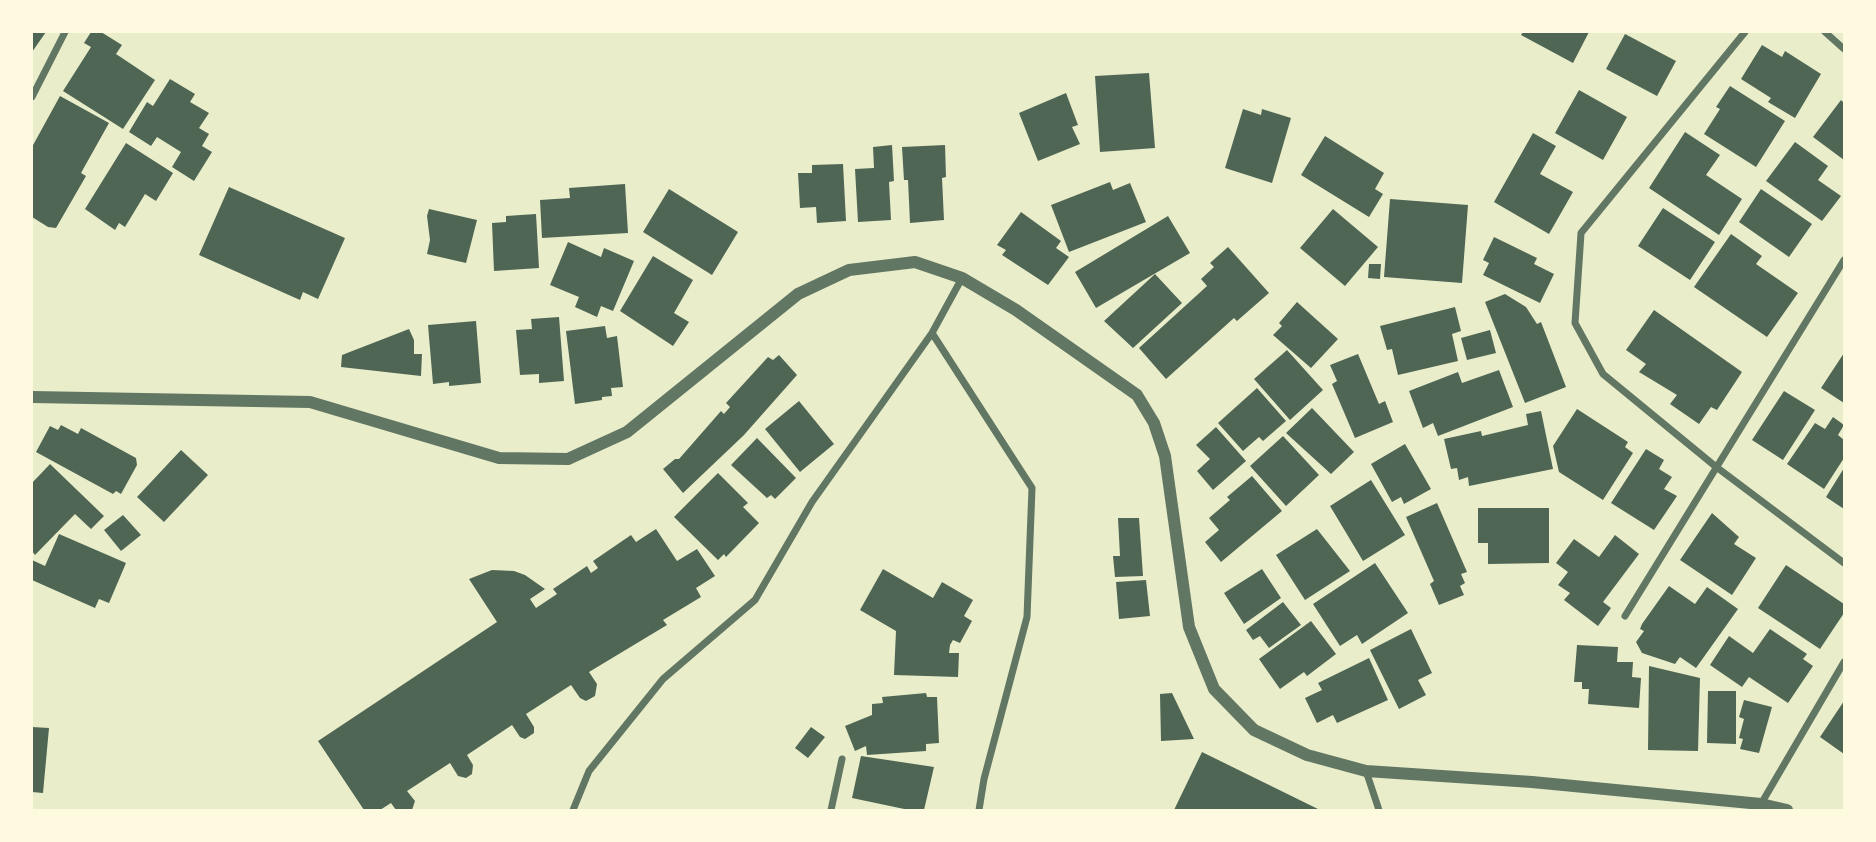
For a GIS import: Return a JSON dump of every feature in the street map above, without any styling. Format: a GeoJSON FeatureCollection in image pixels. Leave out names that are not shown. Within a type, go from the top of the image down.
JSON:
{"type":"FeatureCollection","features":[{"type":"Feature","properties":{"kind":"street"},"geometry":{"type":"LineString","coordinates":[[32,97],[65,32]]}},
{"type":"Feature","properties":{"kind":"street"},"geometry":{"type":"LineString","coordinates":[[1745,32],[1581,233],[1575,323],[1603,374],[1715,466],[1844,563]]}},
{"type":"Feature","properties":{"kind":"street"},"geometry":{"type":"LineString","coordinates":[[1825,32],[1844,49]]}},
{"type":"Feature","properties":{"kind":"street"},"geometry":{"type":"LineString","coordinates":[[1625,616],[1844,260]]}},
{"type":"Feature","properties":{"kind":"street"},"geometry":{"type":"LineString","coordinates":[[32,397],[310,402],[499,458],[568,459],[627,432],[798,294],[849,270],[915,262],[962,278],[1016,310],[1136,394],[1154,423],[1165,457],[1189,627],[1214,689],[1254,730],[1307,754],[1366,771],[1532,782],[1761,804],[1787,810]]}},
{"type":"Feature","properties":{"kind":"street"},"geometry":{"type":"LineString","coordinates":[[573,810],[589,771],[663,679],[755,600],[813,502],[932,333],[962,278]]}},
{"type":"Feature","properties":{"kind":"street"},"geometry":{"type":"LineString","coordinates":[[932,333],[1032,488],[1027,617],[984,779],[979,810]]}},
{"type":"Feature","properties":{"kind":"street"},"geometry":{"type":"LineString","coordinates":[[1761,804],[1844,662]]}},
{"type":"Feature","properties":{"kind":"street"},"geometry":{"type":"LineString","coordinates":[[831,810],[842,759]]}},
{"type":"Feature","properties":{"kind":"street"},"geometry":{"type":"LineString","coordinates":[[1366,771],[1379,810]]}},
{"type":"Feature","properties":{"kind":"building"},"geometry":{"type":"Polygon","coordinates":[[[32,32],[46,32],[32,52],[32,32]]]}},
{"type":"Feature","properties":{"kind":"building"},"geometry":{"type":"Polygon","coordinates":[[[91,32],[101,32],[122,45],[116,54],[155,80],[123,129],[63,91],[91,47],[84,43],[91,32]]]}},
{"type":"Feature","properties":{"kind":"building"},"geometry":{"type":"Polygon","coordinates":[[[1523,32],[1589,32],[1573,63],[1521,35],[1523,32]]]}},
{"type":"Feature","properties":{"kind":"building"},"geometry":{"type":"Polygon","coordinates":[[[1625,34],[1676,61],[1657,96],[1606,69],[1625,34]]]}},
{"type":"Feature","properties":{"kind":"building"},"geometry":{"type":"Polygon","coordinates":[[[1762,45],[1782,57],[1785,51],[1821,74],[1795,118],[1768,102],[1771,98],[1741,79],[1762,45]]]}},
{"type":"Feature","properties":{"kind":"building"},"geometry":{"type":"Polygon","coordinates":[[[1149,73],[1155,148],[1100,152],[1095,76],[1149,73]]]}},
{"type":"Feature","properties":{"kind":"building"},"geometry":{"type":"Polygon","coordinates":[[[170,79],[195,94],[190,102],[209,113],[199,128],[209,134],[202,146],[212,152],[194,181],[172,167],[181,152],[157,137],[151,146],[129,132],[147,102],[153,106],[170,79]]]}},
{"type":"Feature","properties":{"kind":"building"},"geometry":{"type":"Polygon","coordinates":[[[1730,86],[1785,121],[1756,167],[1704,134],[1720,109],[1716,107],[1730,86]]]}},
{"type":"Feature","properties":{"kind":"building"},"geometry":{"type":"Polygon","coordinates":[[[1579,90],[1627,117],[1603,160],[1555,133],[1579,90]]]}},
{"type":"Feature","properties":{"kind":"building"},"geometry":{"type":"Polygon","coordinates":[[[1066,93],[1078,125],[1072,127],[1080,144],[1038,161],[1019,113],[1066,93]]]}},
{"type":"Feature","properties":{"kind":"building"},"geometry":{"type":"Polygon","coordinates":[[[60,96],[109,123],[81,173],[86,176],[56,228],[48,227],[32,217],[32,147],[60,96]]]}},
{"type":"Feature","properties":{"kind":"building"},"geometry":{"type":"Polygon","coordinates":[[[1841,100],[1844,103],[1844,160],[1813,137],[1841,100]]]}},
{"type":"Feature","properties":{"kind":"building"},"geometry":{"type":"Polygon","coordinates":[[[1243,109],[1261,115],[1262,109],[1291,118],[1272,183],[1225,168],[1243,109]]]}},
{"type":"Feature","properties":{"kind":"building"},"geometry":{"type":"Polygon","coordinates":[[[1685,132],[1720,155],[1706,175],[1742,199],[1719,235],[1649,188],[1685,132]]]}},
{"type":"Feature","properties":{"kind":"building"},"geometry":{"type":"Polygon","coordinates":[[[1533,133],[1556,146],[1540,174],[1573,192],[1549,234],[1494,202],[1533,133]]]}},
{"type":"Feature","properties":{"kind":"building"},"geometry":{"type":"Polygon","coordinates":[[[1325,136],[1384,173],[1375,189],[1383,194],[1369,217],[1301,175],[1325,136]]]}},
{"type":"Feature","properties":{"kind":"building"},"geometry":{"type":"Polygon","coordinates":[[[1795,142],[1828,166],[1818,180],[1841,196],[1822,221],[1766,181],[1795,142]]]}},
{"type":"Feature","properties":{"kind":"building"},"geometry":{"type":"Polygon","coordinates":[[[126,143],[173,173],[156,201],[145,194],[125,227],[119,223],[115,230],[85,209],[126,143]]]}},
{"type":"Feature","properties":{"kind":"building"},"geometry":{"type":"Polygon","coordinates":[[[892,145],[894,181],[889,182],[891,220],[858,222],[855,169],[874,168],[873,147],[892,145]]]}},
{"type":"Feature","properties":{"kind":"building"},"geometry":{"type":"Polygon","coordinates":[[[945,145],[946,177],[942,178],[944,220],[910,223],[908,180],[904,180],[902,147],[945,145]]]}},
{"type":"Feature","properties":{"kind":"building"},"geometry":{"type":"Polygon","coordinates":[[[843,164],[846,221],[817,223],[816,207],[800,208],[798,173],[812,173],[812,165],[843,164]]]}},
{"type":"Feature","properties":{"kind":"building"},"geometry":{"type":"Polygon","coordinates":[[[1110,182],[1113,190],[1130,183],[1146,222],[1069,252],[1051,205],[1110,182]]]}},
{"type":"Feature","properties":{"kind":"building"},"geometry":{"type":"Polygon","coordinates":[[[625,184],[628,233],[542,238],[540,200],[570,198],[569,188],[625,184]]]}},
{"type":"Feature","properties":{"kind":"building"},"geometry":{"type":"Polygon","coordinates":[[[229,187],[345,238],[318,299],[303,292],[300,300],[199,255],[229,187]]]}},
{"type":"Feature","properties":{"kind":"building"},"geometry":{"type":"Polygon","coordinates":[[[669,189],[738,232],[712,275],[643,232],[669,189]]]}},
{"type":"Feature","properties":{"kind":"building"},"geometry":{"type":"Polygon","coordinates":[[[1761,189],[1812,224],[1789,257],[1739,222],[1761,189]]]}},
{"type":"Feature","properties":{"kind":"building"},"geometry":{"type":"Polygon","coordinates":[[[1390,199],[1468,205],[1462,283],[1384,277],[1390,199]]]}},
{"type":"Feature","properties":{"kind":"building"},"geometry":{"type":"Polygon","coordinates":[[[1663,208],[1715,242],[1690,280],[1638,246],[1663,208]]]}},
{"type":"Feature","properties":{"kind":"building"},"geometry":{"type":"Polygon","coordinates":[[[429,209],[477,220],[466,263],[427,254],[430,240],[427,216],[429,209]]]}},
{"type":"Feature","properties":{"kind":"building"},"geometry":{"type":"Polygon","coordinates":[[[1333,209],[1378,247],[1345,286],[1300,248],[1333,209]]]}},
{"type":"Feature","properties":{"kind":"building"},"geometry":{"type":"Polygon","coordinates":[[[1021,212],[1061,241],[1056,248],[1069,257],[1048,285],[1002,255],[1006,250],[997,245],[1021,212]]]}},
{"type":"Feature","properties":{"kind":"building"},"geometry":{"type":"Polygon","coordinates":[[[536,214],[539,268],[494,271],[492,223],[506,222],[506,216],[536,214]]]}},
{"type":"Feature","properties":{"kind":"building"},"geometry":{"type":"Polygon","coordinates":[[[1168,216],[1190,253],[1096,308],[1075,272],[1168,216]]]}},
{"type":"Feature","properties":{"kind":"building"},"geometry":{"type":"Polygon","coordinates":[[[1731,234],[1762,256],[1756,264],[1798,293],[1767,337],[1694,287],[1731,234]]]}},
{"type":"Feature","properties":{"kind":"building"},"geometry":{"type":"Polygon","coordinates":[[[1494,237],[1537,258],[1534,264],[1554,274],[1540,303],[1483,275],[1489,263],[1483,260],[1494,237]]]}},
{"type":"Feature","properties":{"kind":"building"},"geometry":{"type":"Polygon","coordinates":[[[568,242],[601,257],[604,248],[634,261],[613,311],[601,306],[597,317],[575,307],[579,297],[550,285],[568,242]]]}},
{"type":"Feature","properties":{"kind":"building"},"geometry":{"type":"Polygon","coordinates":[[[1228,247],[1269,293],[1237,321],[1234,318],[1166,379],[1139,348],[1207,286],[1201,279],[1214,267],[1210,263],[1228,247]]]}},
{"type":"Feature","properties":{"kind":"building"},"geometry":{"type":"Polygon","coordinates":[[[653,256],[693,280],[674,313],[689,322],[673,346],[620,311],[653,256]]]}},
{"type":"Feature","properties":{"kind":"building"},"geometry":{"type":"Polygon","coordinates":[[[1369,264],[1381,264],[1380,279],[1368,278],[1369,264]]]}},
{"type":"Feature","properties":{"kind":"building"},"geometry":{"type":"Polygon","coordinates":[[[1155,274],[1182,303],[1133,348],[1104,321],[1155,274]]]}},
{"type":"Feature","properties":{"kind":"building"},"geometry":{"type":"Polygon","coordinates":[[[1505,294],[1526,307],[1537,324],[1541,322],[1566,387],[1525,403],[1485,302],[1505,294]]]}},
{"type":"Feature","properties":{"kind":"building"},"geometry":{"type":"Polygon","coordinates":[[[1297,302],[1338,339],[1311,368],[1273,335],[1282,326],[1279,323],[1297,302]]]}},
{"type":"Feature","properties":{"kind":"building"},"geometry":{"type":"Polygon","coordinates":[[[1455,307],[1461,331],[1452,334],[1458,361],[1398,375],[1392,349],[1387,350],[1380,326],[1455,307]]]}},
{"type":"Feature","properties":{"kind":"building"},"geometry":{"type":"Polygon","coordinates":[[[1654,310],[1742,372],[1717,410],[1711,407],[1699,424],[1670,404],[1677,395],[1639,372],[1646,364],[1626,350],[1654,310]]]}},
{"type":"Feature","properties":{"kind":"building"},"geometry":{"type":"Polygon","coordinates":[[[559,317],[564,381],[539,383],[539,374],[520,375],[516,330],[532,329],[531,319],[559,317]]]}},
{"type":"Feature","properties":{"kind":"building"},"geometry":{"type":"Polygon","coordinates":[[[476,321],[481,383],[449,386],[449,382],[433,384],[428,325],[476,321]]]}},
{"type":"Feature","properties":{"kind":"building"},"geometry":{"type":"Polygon","coordinates":[[[605,326],[607,338],[617,336],[623,387],[611,388],[612,396],[602,397],[602,400],[575,404],[566,331],[605,326]]]}},
{"type":"Feature","properties":{"kind":"building"},"geometry":{"type":"Polygon","coordinates":[[[409,329],[414,340],[414,354],[422,354],[421,376],[341,367],[342,355],[409,329]]]}},
{"type":"Feature","properties":{"kind":"building"},"geometry":{"type":"Polygon","coordinates":[[[1490,330],[1496,353],[1467,360],[1461,338],[1490,330]]]}},
{"type":"Feature","properties":{"kind":"building"},"geometry":{"type":"Polygon","coordinates":[[[1287,350],[1323,390],[1290,420],[1254,379],[1287,350]]]}},
{"type":"Feature","properties":{"kind":"building"},"geometry":{"type":"Polygon","coordinates":[[[1844,353],[1844,403],[1821,388],[1844,353]]]}},
{"type":"Feature","properties":{"kind":"building"},"geometry":{"type":"Polygon","coordinates":[[[1358,354],[1379,404],[1385,401],[1393,422],[1355,438],[1332,384],[1337,381],[1330,365],[1358,354]]]}},
{"type":"Feature","properties":{"kind":"building"},"geometry":{"type":"Polygon","coordinates":[[[779,355],[797,375],[744,435],[683,493],[663,469],[675,459],[679,459],[721,411],[724,414],[730,407],[726,403],[768,357],[773,360],[779,355]]]}},
{"type":"Feature","properties":{"kind":"building"},"geometry":{"type":"Polygon","coordinates":[[[1499,370],[1513,407],[1438,436],[1433,423],[1423,428],[1409,391],[1458,372],[1462,383],[1499,370]]]}},
{"type":"Feature","properties":{"kind":"building"},"geometry":{"type":"Polygon","coordinates":[[[1257,388],[1286,421],[1263,441],[1259,437],[1243,451],[1218,423],[1257,388]]]}},
{"type":"Feature","properties":{"kind":"building"},"geometry":{"type":"Polygon","coordinates":[[[1784,391],[1815,410],[1783,460],[1752,440],[1784,391]]]}},
{"type":"Feature","properties":{"kind":"building"},"geometry":{"type":"Polygon","coordinates":[[[799,401],[834,444],[800,472],[765,429],[799,401]]]}},
{"type":"Feature","properties":{"kind":"building"},"geometry":{"type":"Polygon","coordinates":[[[1312,408],[1354,452],[1331,474],[1286,433],[1312,408]]]}},
{"type":"Feature","properties":{"kind":"building"},"geometry":{"type":"Polygon","coordinates":[[[1577,409],[1628,442],[1625,447],[1633,453],[1603,500],[1559,472],[1553,446],[1577,409]]]}},
{"type":"Feature","properties":{"kind":"building"},"geometry":{"type":"Polygon","coordinates":[[[1541,411],[1553,469],[1469,486],[1468,477],[1459,480],[1457,468],[1451,469],[1444,439],[1481,431],[1482,436],[1528,425],[1526,414],[1541,411]]]}},
{"type":"Feature","properties":{"kind":"building"},"geometry":{"type":"Polygon","coordinates":[[[1833,417],[1844,425],[1838,435],[1844,440],[1844,458],[1824,489],[1787,464],[1815,423],[1825,429],[1833,417]]]}},
{"type":"Feature","properties":{"kind":"building"},"geometry":{"type":"Polygon","coordinates":[[[61,425],[78,434],[81,428],[136,458],[137,465],[121,494],[116,491],[113,494],[36,452],[50,426],[58,430],[61,425]]]}},
{"type":"Feature","properties":{"kind":"building"},"geometry":{"type":"Polygon","coordinates":[[[1216,427],[1246,461],[1213,490],[1197,471],[1210,459],[1196,445],[1216,427]]]}},
{"type":"Feature","properties":{"kind":"building"},"geometry":{"type":"Polygon","coordinates":[[[1283,436],[1319,475],[1286,506],[1250,466],[1283,436]]]}},
{"type":"Feature","properties":{"kind":"building"},"geometry":{"type":"Polygon","coordinates":[[[757,438],[796,478],[775,499],[771,495],[767,498],[731,465],[757,438]]]}},
{"type":"Feature","properties":{"kind":"building"},"geometry":{"type":"Polygon","coordinates":[[[1405,444],[1431,489],[1404,504],[1401,497],[1392,502],[1371,464],[1405,444]]]}},
{"type":"Feature","properties":{"kind":"building"},"geometry":{"type":"Polygon","coordinates":[[[1646,449],[1664,460],[1659,469],[1672,477],[1664,489],[1677,496],[1654,530],[1611,503],[1646,449]]]}},
{"type":"Feature","properties":{"kind":"building"},"geometry":{"type":"Polygon","coordinates":[[[181,450],[208,475],[164,522],[137,497],[181,450]]]}},
{"type":"Feature","properties":{"kind":"building"},"geometry":{"type":"Polygon","coordinates":[[[50,464],[104,516],[91,529],[75,514],[35,555],[32,551],[32,483],[50,464]]]}},
{"type":"Feature","properties":{"kind":"building"},"geometry":{"type":"Polygon","coordinates":[[[1844,468],[1844,509],[1826,497],[1844,468]]]}},
{"type":"Feature","properties":{"kind":"building"},"geometry":{"type":"Polygon","coordinates":[[[718,473],[748,503],[743,507],[759,523],[726,557],[724,554],[718,560],[674,517],[718,473]]]}},
{"type":"Feature","properties":{"kind":"building"},"geometry":{"type":"Polygon","coordinates":[[[1252,476],[1282,511],[1221,562],[1205,542],[1219,530],[1209,518],[1230,500],[1227,497],[1252,476]]]}},
{"type":"Feature","properties":{"kind":"building"},"geometry":{"type":"Polygon","coordinates":[[[1371,480],[1405,535],[1363,561],[1330,506],[1371,480]]]}},
{"type":"Feature","properties":{"kind":"building"},"geometry":{"type":"Polygon","coordinates":[[[1437,503],[1467,572],[1461,574],[1465,583],[1460,586],[1464,595],[1439,605],[1430,584],[1434,581],[1406,517],[1437,503]]]}},
{"type":"Feature","properties":{"kind":"building"},"geometry":{"type":"Polygon","coordinates":[[[1478,508],[1549,508],[1549,563],[1488,564],[1488,543],[1478,543],[1478,508]]]}},
{"type":"Feature","properties":{"kind":"building"},"geometry":{"type":"Polygon","coordinates":[[[1712,513],[1739,537],[1734,544],[1756,558],[1732,595],[1680,560],[1712,513]]]}},
{"type":"Feature","properties":{"kind":"building"},"geometry":{"type":"Polygon","coordinates":[[[123,515],[141,535],[121,551],[104,530],[123,515]]]}},
{"type":"Feature","properties":{"kind":"building"},"geometry":{"type":"Polygon","coordinates":[[[1118,518],[1139,518],[1143,576],[1115,577],[1113,556],[1120,556],[1118,518]]]}},
{"type":"Feature","properties":{"kind":"building"},"geometry":{"type":"Polygon","coordinates":[[[656,529],[677,561],[697,549],[715,576],[696,588],[701,597],[663,620],[667,625],[589,672],[597,684],[595,696],[586,701],[580,698],[571,685],[526,714],[534,727],[534,733],[525,739],[520,737],[512,725],[467,755],[473,765],[472,774],[466,778],[458,776],[450,763],[407,791],[415,801],[412,810],[396,810],[391,803],[380,810],[364,810],[318,741],[497,622],[469,579],[492,570],[514,571],[525,575],[545,589],[530,599],[536,608],[557,594],[553,589],[587,566],[591,573],[598,568],[593,561],[631,535],[636,542],[656,529]]]}},
{"type":"Feature","properties":{"kind":"building"},"geometry":{"type":"Polygon","coordinates":[[[1317,529],[1350,571],[1305,600],[1276,555],[1317,529]]]}},
{"type":"Feature","properties":{"kind":"building"},"geometry":{"type":"Polygon","coordinates":[[[59,534],[126,563],[109,603],[99,599],[95,608],[32,580],[32,560],[45,566],[59,534]]]}},
{"type":"Feature","properties":{"kind":"building"},"geometry":{"type":"Polygon","coordinates":[[[1615,535],[1639,554],[1603,602],[1611,608],[1598,626],[1564,600],[1570,593],[1558,585],[1568,572],[1556,563],[1574,539],[1599,557],[1615,535]]]}},
{"type":"Feature","properties":{"kind":"building"},"geometry":{"type":"Polygon","coordinates":[[[1375,563],[1408,613],[1362,644],[1357,635],[1340,646],[1313,604],[1375,563]]]}},
{"type":"Feature","properties":{"kind":"building"},"geometry":{"type":"Polygon","coordinates":[[[1786,565],[1844,604],[1844,613],[1820,649],[1758,608],[1786,565]]]}},
{"type":"Feature","properties":{"kind":"building"},"geometry":{"type":"Polygon","coordinates":[[[883,569],[933,598],[942,582],[973,600],[964,616],[972,621],[960,643],[953,640],[950,645],[949,653],[959,653],[958,677],[894,675],[896,631],[860,610],[883,569]]]}},
{"type":"Feature","properties":{"kind":"building"},"geometry":{"type":"Polygon","coordinates":[[[1262,569],[1281,598],[1244,624],[1224,593],[1262,569]]]}},
{"type":"Feature","properties":{"kind":"building"},"geometry":{"type":"Polygon","coordinates":[[[1146,580],[1150,616],[1119,619],[1116,582],[1146,580]]]}},
{"type":"Feature","properties":{"kind":"building"},"geometry":{"type":"Polygon","coordinates":[[[1669,586],[1695,604],[1707,587],[1738,609],[1696,668],[1680,657],[1675,664],[1642,653],[1636,642],[1644,631],[1640,629],[1642,624],[1669,586]]]}},
{"type":"Feature","properties":{"kind":"building"},"geometry":{"type":"Polygon","coordinates":[[[1283,602],[1301,625],[1269,648],[1260,636],[1253,640],[1246,630],[1283,602]]]}},
{"type":"Feature","properties":{"kind":"building"},"geometry":{"type":"Polygon","coordinates":[[[1311,621],[1336,654],[1307,676],[1304,672],[1280,689],[1259,659],[1311,621]]]}},
{"type":"Feature","properties":{"kind":"building"},"geometry":{"type":"Polygon","coordinates":[[[1411,629],[1432,673],[1418,680],[1426,695],[1399,709],[1370,650],[1411,629]]]}},
{"type":"Feature","properties":{"kind":"building"},"geometry":{"type":"Polygon","coordinates":[[[1770,629],[1807,654],[1803,659],[1813,666],[1788,703],[1749,677],[1742,687],[1710,665],[1729,636],[1753,653],[1770,629]]]}},
{"type":"Feature","properties":{"kind":"building"},"geometry":{"type":"Polygon","coordinates":[[[1577,645],[1618,647],[1617,662],[1633,662],[1632,677],[1641,678],[1639,708],[1588,704],[1589,689],[1582,689],[1582,682],[1574,682],[1577,645]]]}},
{"type":"Feature","properties":{"kind":"building"},"geometry":{"type":"Polygon","coordinates":[[[1369,658],[1388,700],[1337,723],[1333,715],[1317,723],[1305,698],[1322,690],[1318,683],[1369,658]]]}},
{"type":"Feature","properties":{"kind":"building"},"geometry":{"type":"Polygon","coordinates":[[[1649,666],[1700,678],[1698,751],[1648,750],[1649,666]]]}},
{"type":"Feature","properties":{"kind":"building"},"geometry":{"type":"Polygon","coordinates":[[[1708,691],[1736,691],[1736,744],[1707,743],[1708,691]]]}},
{"type":"Feature","properties":{"kind":"building"},"geometry":{"type":"Polygon","coordinates":[[[926,693],[927,697],[937,697],[939,743],[926,744],[926,751],[867,755],[866,746],[855,751],[845,726],[872,715],[872,704],[883,703],[882,697],[926,693]]]}},
{"type":"Feature","properties":{"kind":"building"},"geometry":{"type":"Polygon","coordinates":[[[1172,693],[1194,739],[1161,741],[1160,694],[1172,693]]]}},
{"type":"Feature","properties":{"kind":"building"},"geometry":{"type":"Polygon","coordinates":[[[1744,700],[1772,707],[1759,753],[1740,749],[1743,739],[1739,738],[1744,719],[1739,717],[1744,700]]]}},
{"type":"Feature","properties":{"kind":"building"},"geometry":{"type":"Polygon","coordinates":[[[1844,701],[1844,754],[1820,737],[1844,701]]]}},
{"type":"Feature","properties":{"kind":"building"},"geometry":{"type":"Polygon","coordinates":[[[32,727],[49,728],[43,793],[32,792],[32,727]]]}},
{"type":"Feature","properties":{"kind":"building"},"geometry":{"type":"Polygon","coordinates":[[[811,727],[825,737],[808,758],[795,748],[811,727]]]}},
{"type":"Feature","properties":{"kind":"building"},"geometry":{"type":"Polygon","coordinates":[[[1202,752],[1320,810],[1174,810],[1202,752]]]}},
{"type":"Feature","properties":{"kind":"building"},"geometry":{"type":"Polygon","coordinates":[[[861,756],[934,767],[924,810],[909,810],[852,798],[861,756]]]}}]}
